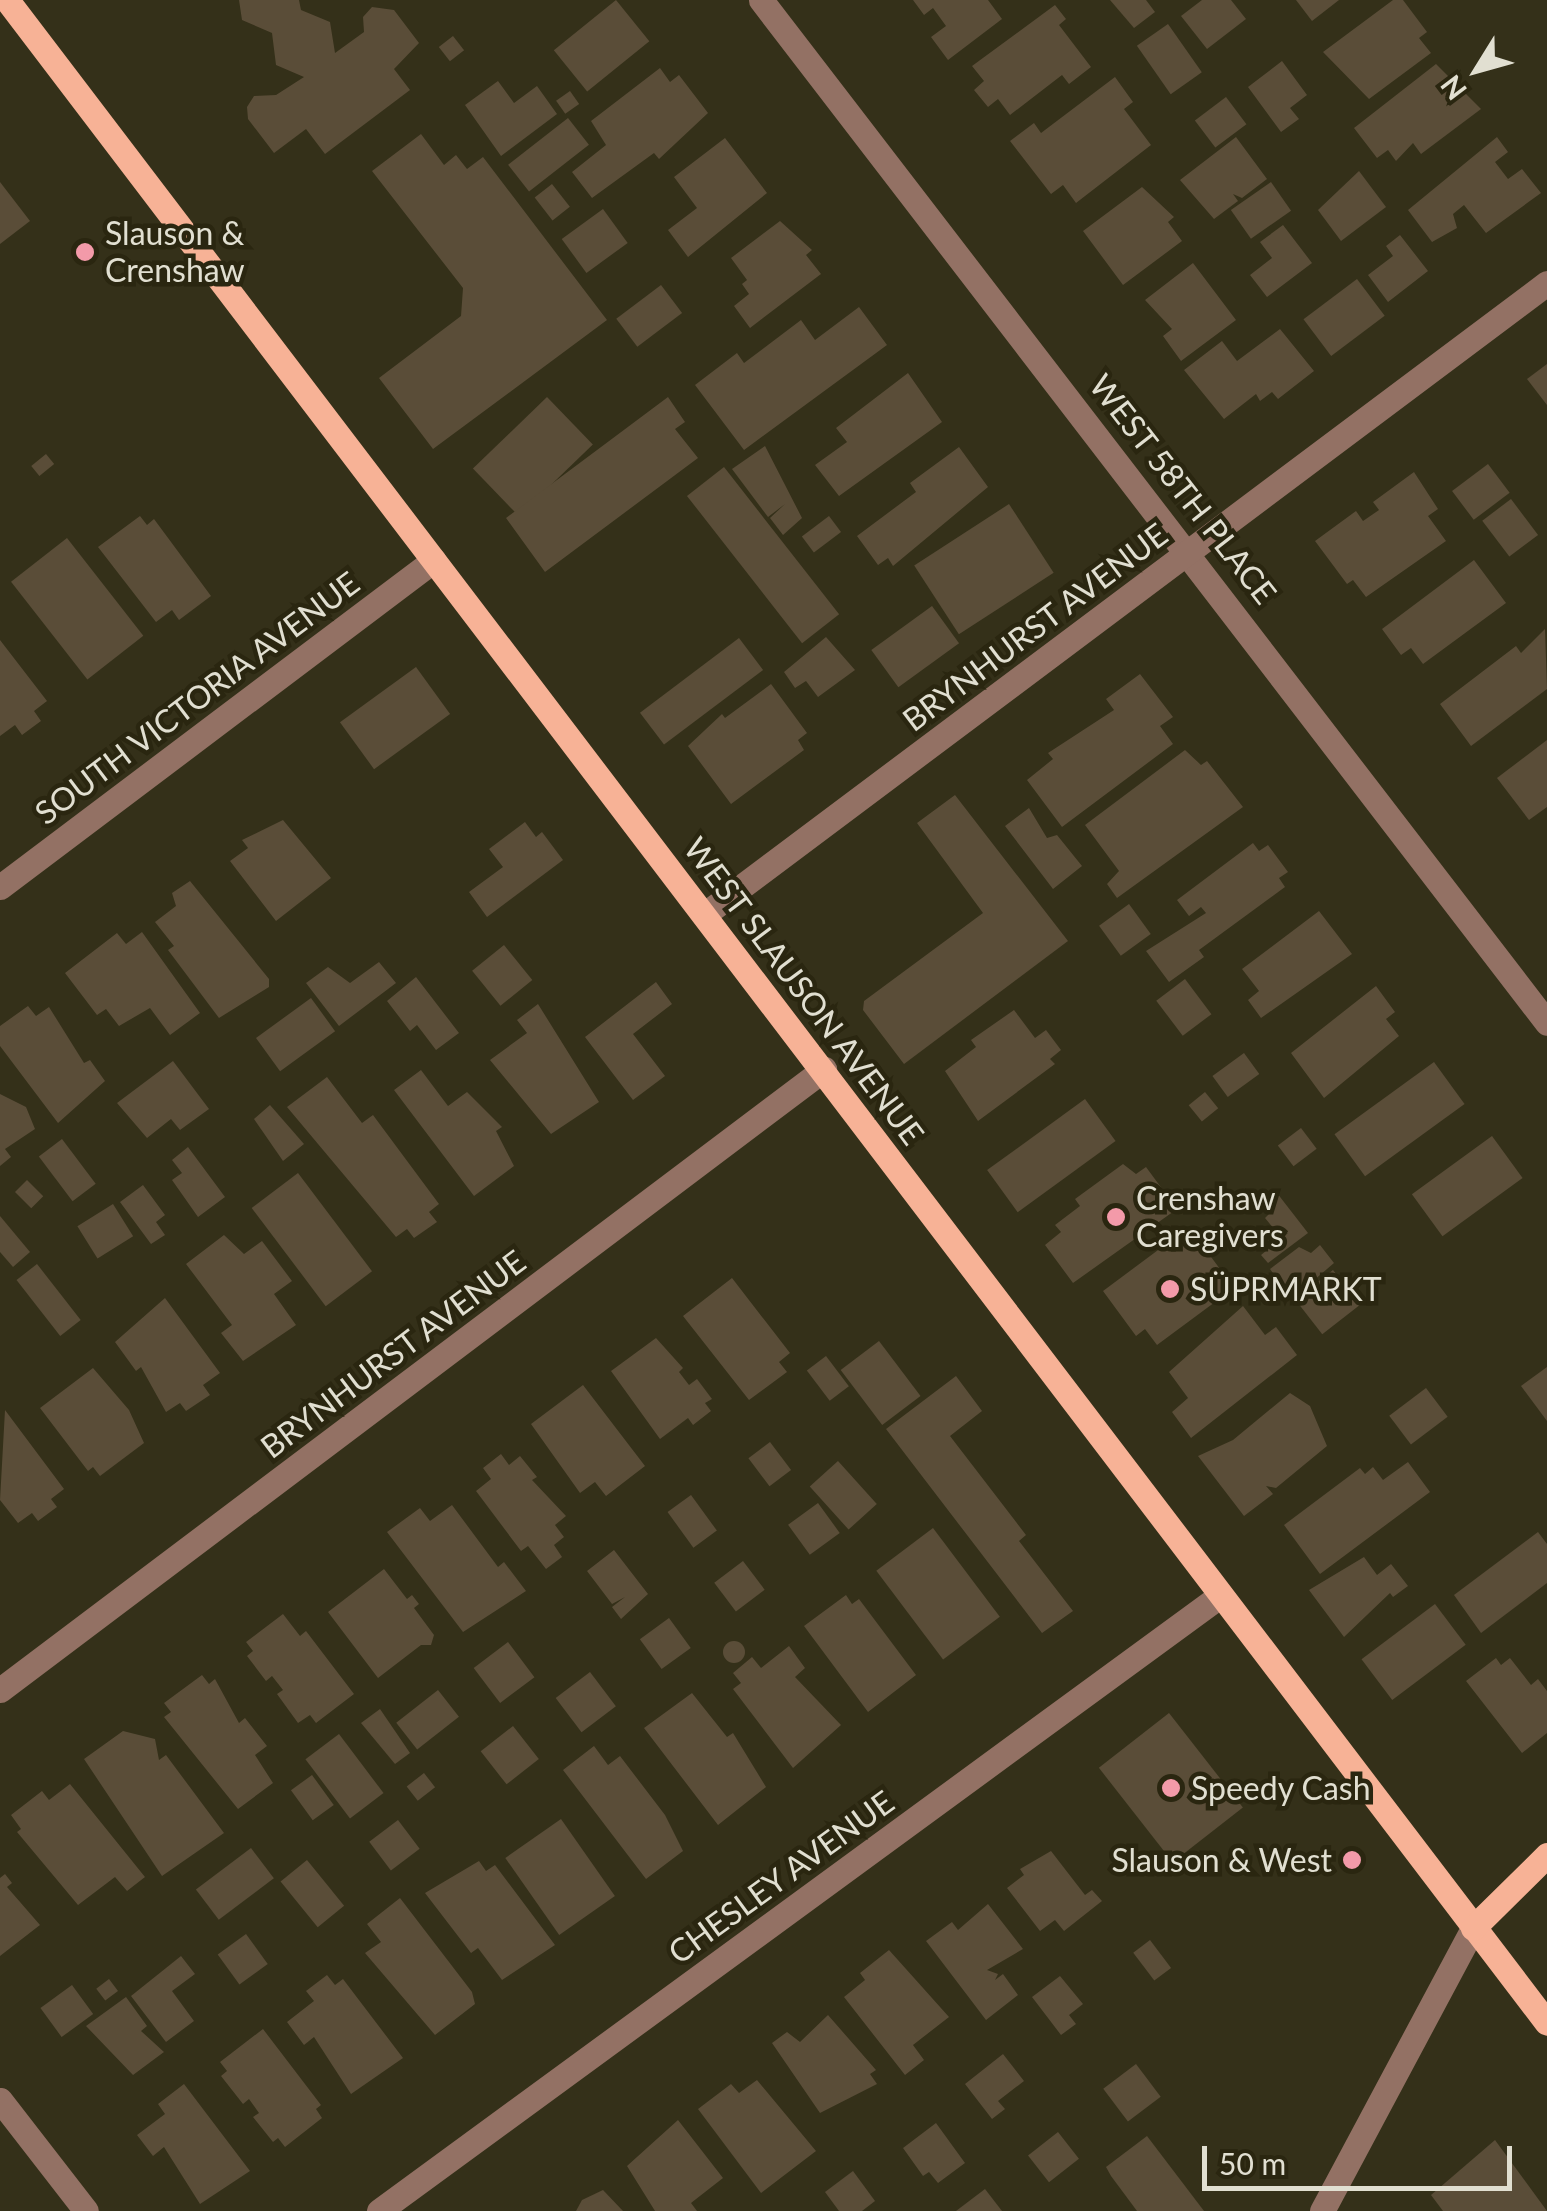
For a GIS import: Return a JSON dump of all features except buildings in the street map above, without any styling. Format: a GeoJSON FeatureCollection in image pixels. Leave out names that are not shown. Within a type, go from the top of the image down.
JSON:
{"type":"FeatureCollection","features":[{"type":"Feature","properties":{"kind":"main road"},"geometry":{"type":"LineString","coordinates":[[0,6],[7,0]]}},
{"type":"Feature","properties":{"kind":"main road","name":"WEST SLAUSON AVENUE"},"geometry":{"type":"LineString","coordinates":[[7,0],[1547,2024]]}},
{"type":"Feature","properties":{"kind":"main road"},"geometry":{"type":"LineString","coordinates":[[1474,1928],[1547,1855]]}},
{"type":"Feature","properties":{"kind":"street","name":"WEST 58TH PLACE"},"geometry":{"type":"LineString","coordinates":[[761,0],[1190,550],[1547,1023]]}},
{"type":"Feature","properties":{"kind":"street","name":"BRYNHURST AVENUE"},"geometry":{"type":"LineString","coordinates":[[705,914],[1547,283]]}},
{"type":"Feature","properties":{"kind":"street","name":"SOUTH VICTORIA AVENUE"},"geometry":{"type":"LineString","coordinates":[[0,887],[434,560]]}},
{"type":"Feature","properties":{"kind":"street","name":"BRYNHURST AVENUE"},"geometry":{"type":"LineString","coordinates":[[0,1690],[824,1069]]}},
{"type":"Feature","properties":{"kind":"street","name":"CHESLEY AVENUE"},"geometry":{"type":"LineString","coordinates":[[378,2211],[1221,1595]]}},
{"type":"Feature","properties":{"kind":"street"},"geometry":{"type":"LineString","coordinates":[[1322,2211],[1474,1928]]}},
{"type":"Feature","properties":{"kind":"street"},"geometry":{"type":"LineString","coordinates":[[0,2100],[86,2211]]}},
{"type":"Feature","properties":{"kind":"place","name":"Slauson & Crenshaw"},"geometry":{"type":"Point","coordinates":[85,252]}},
{"type":"Feature","properties":{"kind":"place","name":"Crenshaw Caregivers"},"geometry":{"type":"Point","coordinates":[1116,1217]}},
{"type":"Feature","properties":{"kind":"place","name":"SÜPRMARKT"},"geometry":{"type":"Point","coordinates":[1170,1289]}},
{"type":"Feature","properties":{"kind":"place","name":"Speedy Cash"},"geometry":{"type":"Point","coordinates":[1171,1788]}},
{"type":"Feature","properties":{"kind":"place","name":"Slauson & West"},"geometry":{"type":"Point","coordinates":[1352,1860]}}]}
